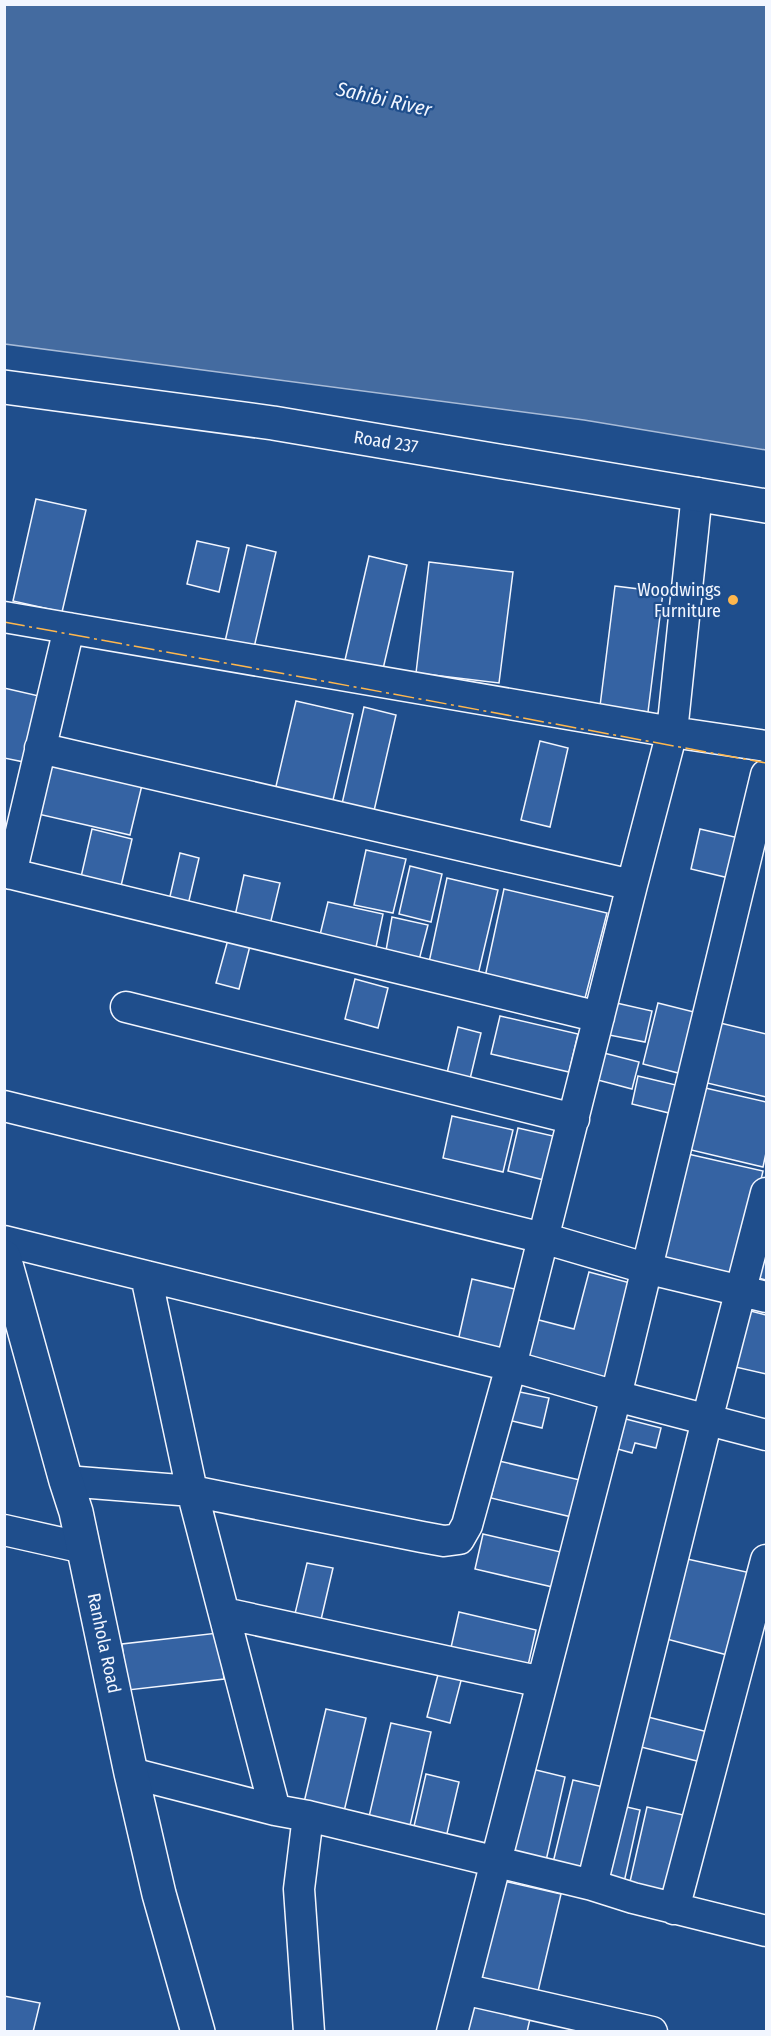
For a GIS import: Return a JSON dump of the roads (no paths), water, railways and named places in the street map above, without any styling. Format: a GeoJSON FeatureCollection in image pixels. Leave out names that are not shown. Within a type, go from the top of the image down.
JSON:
{"type":"FeatureCollection","features":[{"type":"Feature","properties":{"kind":"street","name":"Road 237"},"geometry":{"type":"LineString","coordinates":[[4,387],[273,423],[766,506]]}},
{"type":"Feature","properties":{"kind":"street"},"geometry":{"type":"LineString","coordinates":[[66,1481],[192,1491],[444,1541],[459,1539],[467,1525],[511,1366],[672,732],[697,493]]}},
{"type":"Feature","properties":{"kind":"street"},"geometry":{"type":"LineString","coordinates":[[4,617],[672,732],[766,746]]}},
{"type":"Feature","properties":{"kind":"street"},"geometry":{"type":"LineString","coordinates":[[69,628],[8,873],[599,1017]]}},
{"type":"Feature","properties":{"kind":"street"},"geometry":{"type":"LineString","coordinates":[[40,748],[632,885]]}},
{"type":"Feature","properties":{"kind":"street"},"geometry":{"type":"LineString","coordinates":[[452,2031],[616,1396],[645,1268],[766,775]]}},
{"type":"Feature","properties":{"kind":"street"},"geometry":{"type":"LineString","coordinates":[[126,1007],[574,1119]]}},
{"type":"Feature","properties":{"kind":"street"},"geometry":{"type":"LineString","coordinates":[[4,1106],[543,1238],[645,1268],[754,1294]]}},
{"type":"Feature","properties":{"kind":"street"},"geometry":{"type":"LineString","coordinates":[[592,1885],[707,1420],[754,1294],[766,1193]]}},
{"type":"Feature","properties":{"kind":"street"},"geometry":{"type":"LineString","coordinates":[[4,1241],[511,1366],[766,1435]]}},
{"type":"Feature","properties":{"kind":"street","name":"Ranhola Road"},"geometry":{"type":"LineString","coordinates":[[4,1257],[76,1512],[159,1894],[198,2031]]}},
{"type":"Feature","properties":{"kind":"street"},"geometry":{"type":"LineString","coordinates":[[146,1276],[192,1491],[275,1810]]}},
{"type":"Feature","properties":{"kind":"street"},"geometry":{"type":"LineString","coordinates":[[4,1530],[84,1548]]}},
{"type":"Feature","properties":{"kind":"street"},"geometry":{"type":"LineString","coordinates":[[674,1909],[766,1560]]}},
{"type":"Feature","properties":{"kind":"street"},"geometry":{"type":"LineString","coordinates":[[224,1613],[542,1682]]}},
{"type":"Feature","properties":{"kind":"street"},"geometry":{"type":"LineString","coordinates":[[131,1773],[275,1810],[309,1816],[592,1885],[674,1909],[766,1931]]}},
{"type":"Feature","properties":{"kind":"street"},"geometry":{"type":"LineString","coordinates":[[309,1816],[299,1889],[309,2031]]}},
{"type":"Feature","properties":{"kind":"street"},"geometry":{"type":"LineString","coordinates":[[463,1989],[652,2031]]}},
{"type":"Feature","properties":{"kind":"water","name":"Sahibi River"},"geometry":{"type":"Polygon","coordinates":[[[5,4],[766,5],[766,450],[584,420],[5,344],[5,4]]]}},
{"type":"Feature","properties":{"kind":"place","name":"Woodwings Furniture"},"geometry":{"type":"Point","coordinates":[733,600]}}]}
